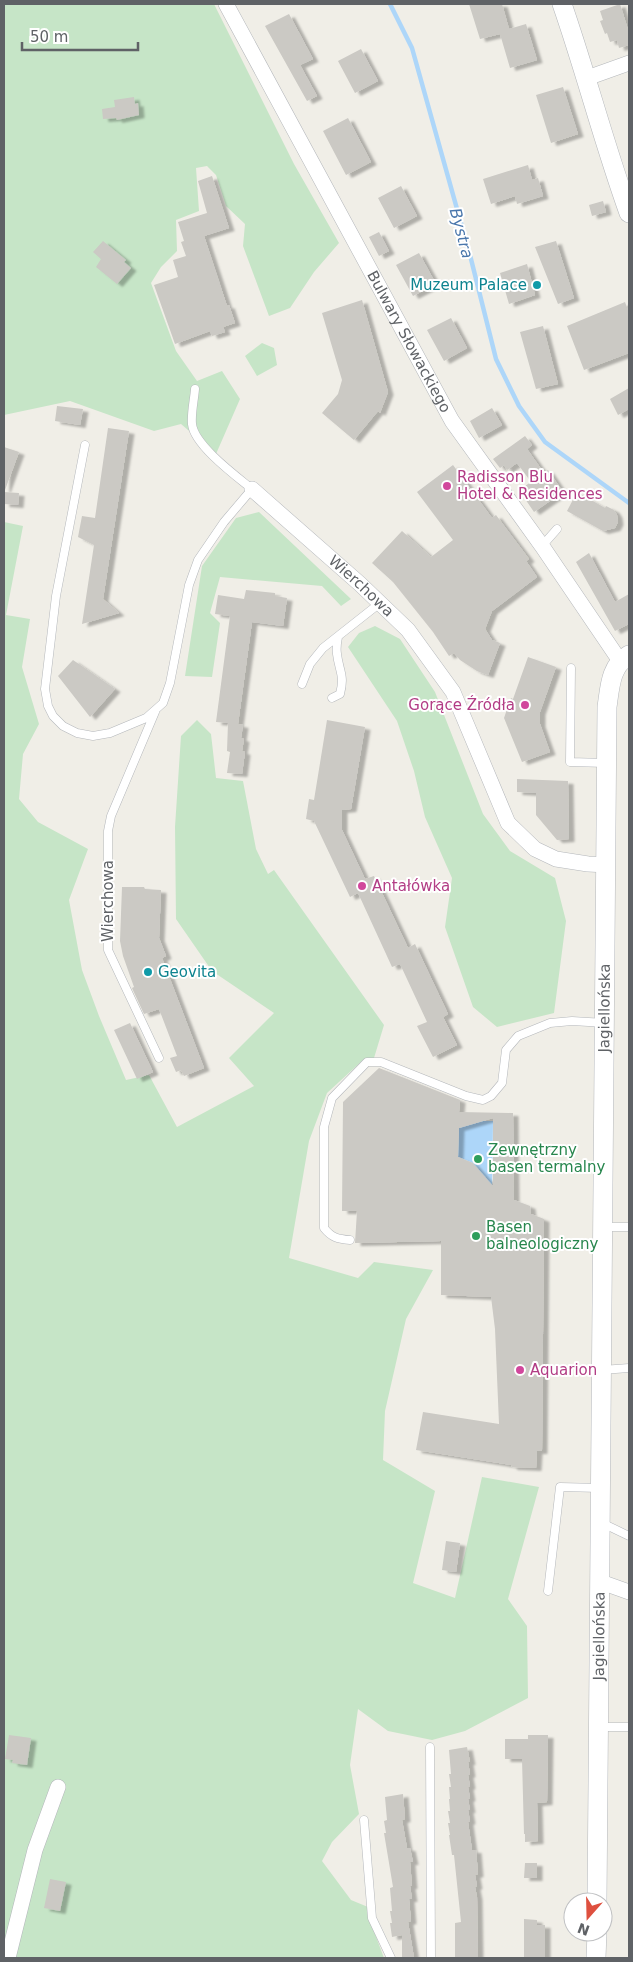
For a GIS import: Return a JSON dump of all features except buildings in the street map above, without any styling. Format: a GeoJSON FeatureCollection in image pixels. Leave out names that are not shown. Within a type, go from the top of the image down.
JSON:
{"type":"FeatureCollection","features":[{"type":"Feature","properties":{"kind":"street","name":"Bulwary Słowackiego"},"geometry":{"type":"LineString","coordinates":[[226,4],[364,262],[452,421],[624,658]]}},
{"type":"Feature","properties":{"kind":"street"},"geometry":{"type":"LineString","coordinates":[[562,4],[587,78],[609,158],[629,213]]}},
{"type":"Feature","properties":{"kind":"street"},"geometry":{"type":"LineString","coordinates":[[587,78],[629,63]]}},
{"type":"Feature","properties":{"kind":"street","name":"Wierchowa"},"geometry":{"type":"LineString","coordinates":[[252,489],[272,505],[408,630],[452,692],[508,823],[535,849],[556,859],[607,865]]}},
{"type":"Feature","properties":{"kind":"street","name":"Jagiellońska"},"geometry":{"type":"LineString","coordinates":[[597,1892],[607,707],[612,677],[624,658]]}},
{"type":"Feature","properties":{"kind":"street"},"geometry":{"type":"LineString","coordinates":[[601,1582],[629,1592]]}},
{"type":"Feature","properties":{"kind":"street"},"geometry":{"type":"LineString","coordinates":[[8,1958],[35,1850],[58,1787]]}},
{"type":"Feature","properties":{"kind":"street"},"geometry":{"type":"LineString","coordinates":[[596,1958],[597,1942]]}},
{"type":"Feature","properties":{"kind":"lane"},"geometry":{"type":"LineString","coordinates":[[195,389],[192,426],[200,441],[212,455],[252,489]]}},
{"type":"Feature","properties":{"kind":"lane"},"geometry":{"type":"LineString","coordinates":[[85,445],[56,596],[49,645],[44,689],[48,706],[52,716],[63,726],[77,733],[92,736],[110,733],[156,712]]}},
{"type":"Feature","properties":{"kind":"lane","name":"Wierchowa"},"geometry":{"type":"LineString","coordinates":[[159,1058],[108,950],[108,831],[111,816],[156,712],[163,703],[170,683],[189,585],[198,560],[224,522],[252,489]]}},
{"type":"Feature","properties":{"kind":"lane"},"geometry":{"type":"LineString","coordinates":[[542,546],[558,529]]}},
{"type":"Feature","properties":{"kind":"lane"},"geometry":{"type":"LineString","coordinates":[[302,684],[310,664],[323,648],[380,603]]}},
{"type":"Feature","properties":{"kind":"lane"},"geometry":{"type":"LineString","coordinates":[[332,698],[340,694],[342,686],[343,675],[337,654],[338,637]]}},
{"type":"Feature","properties":{"kind":"lane"},"geometry":{"type":"LineString","coordinates":[[571,668],[570,762],[608,763]]}},
{"type":"Feature","properties":{"kind":"lane"},"geometry":{"type":"LineString","coordinates":[[350,1240],[338,1240],[330,1236],[324,1228],[324,1127],[332,1098],[367,1062],[381,1062],[466,1096],[483,1100],[491,1096],[502,1083],[506,1050],[518,1036],[550,1023],[572,1021],[605,1023]]}},
{"type":"Feature","properties":{"kind":"lane"},"geometry":{"type":"LineString","coordinates":[[603,1227],[629,1227]]}},
{"type":"Feature","properties":{"kind":"lane"},"geometry":{"type":"LineString","coordinates":[[602,1370],[629,1368]]}},
{"type":"Feature","properties":{"kind":"lane"},"geometry":{"type":"LineString","coordinates":[[548,1590],[560,1487],[600,1488]]}},
{"type":"Feature","properties":{"kind":"lane"},"geometry":{"type":"LineString","coordinates":[[600,1523],[629,1536]]}},
{"type":"Feature","properties":{"kind":"lane"},"geometry":{"type":"LineString","coordinates":[[598,1727],[629,1727]]}},
{"type":"Feature","properties":{"kind":"lane"},"geometry":{"type":"LineString","coordinates":[[430,1747],[431,1958]]}},
{"type":"Feature","properties":{"kind":"lane"},"geometry":{"type":"LineString","coordinates":[[364,1820],[372,1918],[391,1958]]}},
{"type":"Feature","properties":{"kind":"green space"},"geometry":{"type":"Polygon","coordinates":[[[4,4],[214,4],[294,164],[339,243],[314,272],[290,308],[269,316],[243,246],[245,224],[226,206],[216,175],[207,166],[196,168],[199,211],[176,220],[177,251],[161,267],[151,283],[176,351],[197,381],[222,371],[240,399],[216,454],[181,424],[154,431],[70,401],[4,415],[4,4]]]}},
{"type":"Feature","properties":{"kind":"green space"},"geometry":{"type":"Polygon","coordinates":[[[262,343],[274,348],[277,365],[257,376],[245,356],[262,343]]]}},
{"type":"Feature","properties":{"kind":"green space"},"geometry":{"type":"Polygon","coordinates":[[[259,512],[351,599],[341,606],[322,586],[220,577],[210,613],[220,623],[212,677],[185,676],[202,566],[236,518],[259,512]]]}},
{"type":"Feature","properties":{"kind":"green space"},"geometry":{"type":"Polygon","coordinates":[[[4,522],[23,526],[6,615],[30,619],[22,667],[39,724],[23,754],[19,799],[38,822],[88,849],[69,900],[82,970],[126,1080],[149,1075],[177,1127],[254,1086],[229,1058],[274,1013],[212,971],[176,919],[175,827],[181,736],[197,720],[211,734],[216,778],[243,781],[256,849],[268,874],[274,870],[384,1025],[374,1058],[363,1060],[327,1093],[309,1141],[289,1258],[358,1278],[374,1262],[433,1270],[406,1319],[385,1411],[383,1460],[435,1491],[413,1583],[455,1598],[482,1477],[539,1487],[508,1599],[527,1626],[528,1698],[465,1731],[432,1740],[388,1731],[358,1709],[350,1765],[359,1814],[332,1842],[322,1861],[351,1900],[368,1907],[369,1918],[384,1958],[4,1958],[4,522]]]}},
{"type":"Feature","properties":{"kind":"green space"},"geometry":{"type":"Polygon","coordinates":[[[375,626],[400,639],[435,692],[483,814],[510,851],[555,878],[566,921],[554,1013],[497,1027],[473,1007],[445,927],[452,878],[425,817],[414,771],[397,721],[348,647],[359,633],[375,626]]]}},
{"type":"Feature","properties":{"kind":"water","name":"Zewnętrzny basen termalny"},"geometry":{"type":"Polygon","coordinates":[[[483,1121],[493,1121],[492,1198],[473,1163],[458,1157],[459,1128],[483,1121]]]}},
{"type":"Feature","properties":{"kind":"waterway","name":"Bystra"},"geometry":{"type":"LineString","coordinates":[[390,4],[412,48],[471,259],[496,359],[519,406],[545,442],[629,503]]}},
{"type":"Feature","properties":{"kind":"place","name":"Muzeum Palace"},"geometry":{"type":"Point","coordinates":[537,285]}},
{"type":"Feature","properties":{"kind":"place","name":"Radisson Blu Hotel & Residences"},"geometry":{"type":"Point","coordinates":[447,486]}},
{"type":"Feature","properties":{"kind":"place","name":"Gorące Źródła"},"geometry":{"type":"Point","coordinates":[525,705]}},
{"type":"Feature","properties":{"kind":"place","name":"Antałówka"},"geometry":{"type":"Point","coordinates":[362,886]}},
{"type":"Feature","properties":{"kind":"place","name":"Geovita"},"geometry":{"type":"Point","coordinates":[148,972]}},
{"type":"Feature","properties":{"kind":"place","name":"Zewnętrzny basen termalny"},"geometry":{"type":"Point","coordinates":[478,1159]}},
{"type":"Feature","properties":{"kind":"place","name":"Basen balneologiczny"},"geometry":{"type":"Point","coordinates":[476,1236]}},
{"type":"Feature","properties":{"kind":"place","name":"Aquarion"},"geometry":{"type":"Point","coordinates":[520,1370]}}]}
